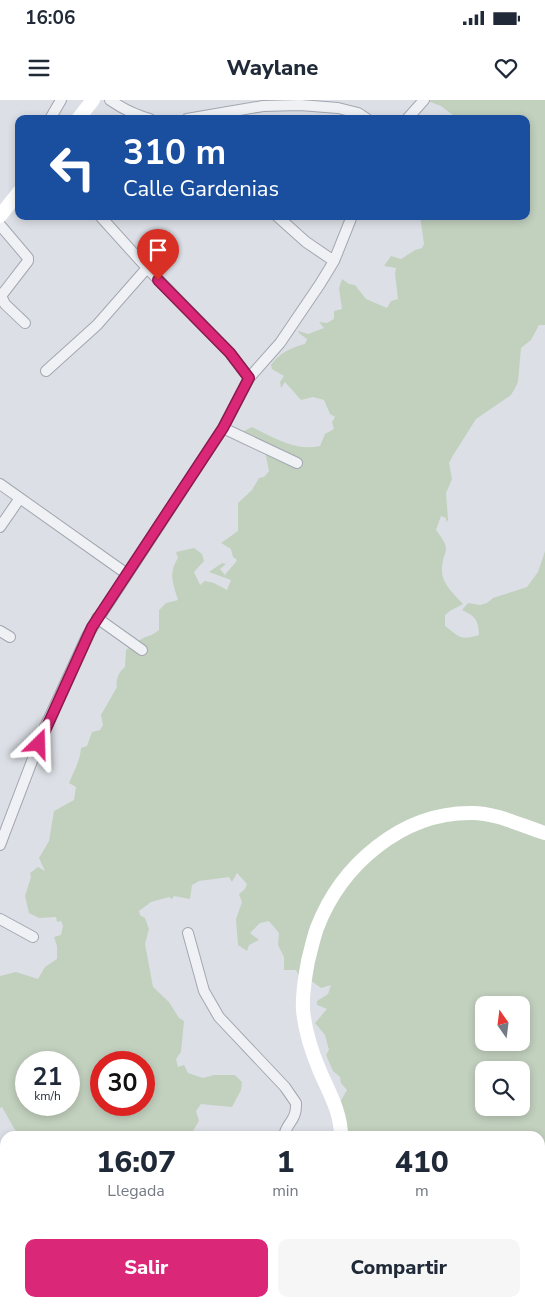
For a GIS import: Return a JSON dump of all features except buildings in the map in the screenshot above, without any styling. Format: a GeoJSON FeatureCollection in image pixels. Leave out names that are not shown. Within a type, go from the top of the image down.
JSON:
{"type":"FeatureCollection","features":[{"type":"Feature","properties":{"kind":"main road"},"geometry":{"type":"LineString","coordinates":[[81,115],[93,100]]}},
{"type":"Feature","properties":{"kind":"main road"},"geometry":{"type":"LineString","coordinates":[[0,216],[15,197]]}},
{"type":"Feature","properties":{"kind":"main road"},"geometry":{"type":"LineString","coordinates":[[340,1131],[337,1110],[311,1049],[303,1005],[306,972],[311,948],[316,930],[328,904],[369,853],[391,836],[415,824],[440,816],[473,813],[495,816],[545,833]]}},
{"type":"Feature","properties":{"kind":"street"},"geometry":{"type":"LineString","coordinates":[[52,115],[61,100]]}},
{"type":"Feature","properties":{"kind":"street"},"geometry":{"type":"LineString","coordinates":[[110,100],[136,115]]}},
{"type":"Feature","properties":{"kind":"street"},"geometry":{"type":"LineString","coordinates":[[411,115],[424,100]]}},
{"type":"Feature","properties":{"kind":"street"},"geometry":{"type":"LineString","coordinates":[[219,115],[264,106],[300,104],[338,108],[361,115]]}},
{"type":"Feature","properties":{"kind":"street"},"geometry":{"type":"LineString","coordinates":[[104,220],[147,268],[230,353],[249,378]]}},
{"type":"Feature","properties":{"kind":"street"},"geometry":{"type":"LineString","coordinates":[[281,220],[306,242],[334,261]]}},
{"type":"Feature","properties":{"kind":"street"},"geometry":{"type":"LineString","coordinates":[[0,845],[45,727],[97,618],[223,428],[249,378],[280,342],[334,261],[350,220]]}},
{"type":"Feature","properties":{"kind":"street"},"geometry":{"type":"LineString","coordinates":[[0,225],[28,258],[28,261],[1,296],[5,304],[25,324]]}},
{"type":"Feature","properties":{"kind":"street"},"geometry":{"type":"LineString","coordinates":[[46,371],[97,325],[147,268]]}},
{"type":"Feature","properties":{"kind":"street"},"geometry":{"type":"LineString","coordinates":[[223,428],[297,463]]}},
{"type":"Feature","properties":{"kind":"street"},"geometry":{"type":"LineString","coordinates":[[0,484],[127,574]]}},
{"type":"Feature","properties":{"kind":"street"},"geometry":{"type":"LineString","coordinates":[[0,527],[20,498]]}},
{"type":"Feature","properties":{"kind":"street"},"geometry":{"type":"LineString","coordinates":[[97,618],[142,650]]}},
{"type":"Feature","properties":{"kind":"street"},"geometry":{"type":"LineString","coordinates":[[0,631],[10,637]]}},
{"type":"Feature","properties":{"kind":"street"},"geometry":{"type":"LineString","coordinates":[[0,919],[34,937]]}},
{"type":"Feature","properties":{"kind":"street"},"geometry":{"type":"LineString","coordinates":[[188,933],[204,991],[219,1016],[284,1087],[296,1103],[295,1117],[285,1131]]}},
{"type":"Feature","properties":{"kind":"green space"},"geometry":{"type":"Polygon","coordinates":[[[425,100],[545,100],[545,325],[539,325],[531,340],[521,348],[518,382],[511,395],[476,419],[452,457],[449,463],[452,479],[446,493],[448,520],[446,522],[446,518],[441,516],[436,530],[446,547],[442,564],[444,580],[463,604],[445,615],[445,626],[464,638],[479,635],[475,619],[462,610],[468,603],[480,605],[487,603],[493,598],[527,587],[538,572],[545,551],[545,1131],[339,1131],[340,1102],[347,1090],[341,1083],[340,1077],[333,1071],[326,1055],[329,1050],[325,1035],[315,1023],[327,1009],[317,1005],[317,1001],[328,994],[331,985],[321,988],[313,982],[301,980],[296,970],[284,970],[284,957],[278,945],[279,933],[269,921],[260,923],[250,933],[259,940],[249,945],[247,951],[238,945],[236,919],[242,902],[239,894],[245,889],[247,884],[237,873],[232,882],[229,877],[199,881],[192,885],[190,899],[174,896],[172,899],[169,897],[151,902],[139,911],[140,915],[145,918],[149,929],[145,944],[153,987],[169,1002],[179,1018],[184,1021],[181,1052],[176,1059],[178,1067],[184,1065],[188,1073],[203,1078],[214,1075],[235,1075],[242,1082],[241,1090],[232,1107],[201,1104],[196,1111],[199,1121],[193,1131],[17,1131],[2,1107],[0,1108],[0,976],[16,972],[38,979],[45,967],[57,959],[57,946],[54,937],[61,935],[63,926],[61,921],[57,922],[56,917],[39,918],[29,913],[25,896],[31,877],[30,873],[38,867],[45,871],[39,858],[49,841],[54,811],[74,800],[76,787],[69,783],[78,762],[81,748],[87,746],[92,732],[100,730],[103,725],[101,715],[117,687],[119,674],[125,667],[126,650],[159,630],[159,610],[166,603],[178,600],[172,579],[173,569],[178,558],[176,552],[194,548],[202,554],[204,561],[194,572],[200,585],[205,581],[214,583],[227,590],[231,580],[209,572],[222,563],[226,564],[220,569],[225,575],[237,560],[233,557],[231,549],[221,543],[238,531],[238,503],[252,490],[259,478],[264,477],[269,471],[265,451],[240,433],[252,427],[285,443],[311,447],[320,446],[325,434],[334,429],[332,422],[335,417],[330,414],[324,400],[313,397],[301,400],[285,382],[281,388],[280,382],[284,376],[272,369],[271,365],[286,352],[305,344],[307,339],[298,331],[308,334],[324,328],[319,322],[327,323],[334,319],[334,311],[342,309],[339,288],[342,279],[349,284],[355,285],[366,299],[387,308],[391,301],[398,299],[396,268],[384,266],[391,256],[401,259],[422,248],[424,244],[421,220],[530,220],[530,115],[453,115],[441,106],[425,100]]]}},
{"type":"Feature","properties":{"kind":"route"},"geometry":{"type":"LineString","coordinates":[[39,744],[56,702],[97,618],[223,428],[249,378],[230,353],[158,280]]}}]}
